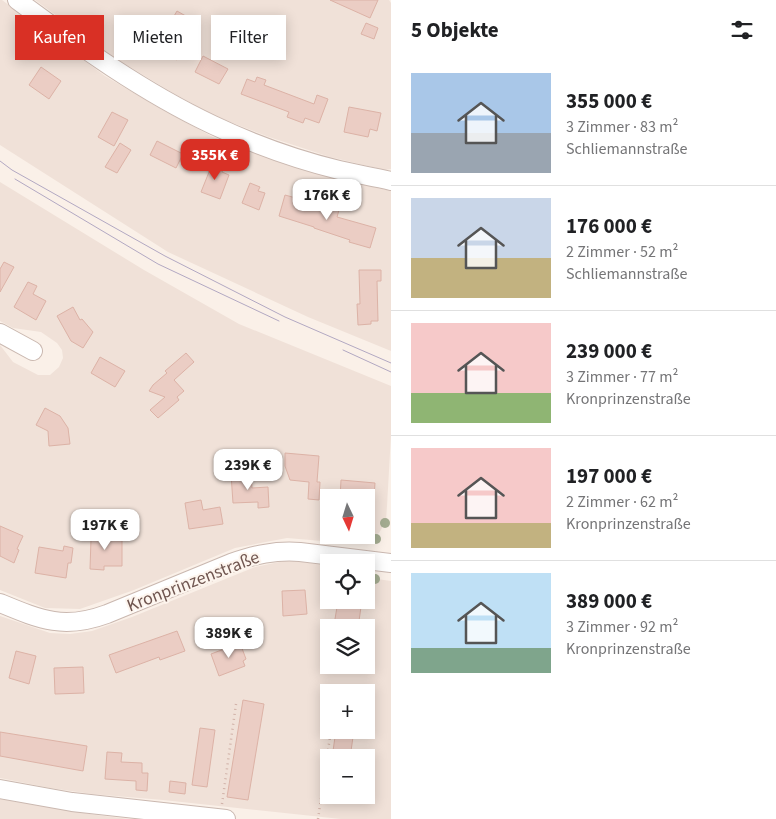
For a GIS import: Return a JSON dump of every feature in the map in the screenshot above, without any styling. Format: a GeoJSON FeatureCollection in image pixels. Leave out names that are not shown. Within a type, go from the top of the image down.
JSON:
{"type":"FeatureCollection","features":[{"type":"Feature","properties":{"kind":"street"},"geometry":{"type":"LineString","coordinates":[[17,0],[113,68],[158,97],[212,124],[275,150],[337,169],[391,181]]}},
{"type":"Feature","properties":{"kind":"street"},"geometry":{"type":"LineString","coordinates":[[0,333],[33,352]]}},
{"type":"Feature","properties":{"kind":"street","name":"Kronprinzenstraße"},"geometry":{"type":"LineString","coordinates":[[0,603],[28,615],[44,619],[60,622],[83,621],[101,616],[231,563],[261,554],[288,551],[391,563]]}},
{"type":"Feature","properties":{"kind":"street"},"geometry":{"type":"LineString","coordinates":[[0,789],[72,802],[226,819]]}},
{"type":"Feature","properties":{"kind":"path"},"geometry":{"type":"LineString","coordinates":[[223,801],[236,704]]}},
{"type":"Feature","properties":{"kind":"path"},"geometry":{"type":"LineString","coordinates":[[318,819],[330,739]]}},
{"type":"Feature","properties":{"kind":"shaded area"},"geometry":{"type":"Polygon","coordinates":[[[0,0],[2,0],[22,15],[15,15],[15,60],[83,60],[105,76],[213,137],[285,164],[321,175],[391,191],[391,351],[308,317],[168,252],[0,145],[0,0]]]}},
{"type":"Feature","properties":{"kind":"shaded area"},"geometry":{"type":"Polygon","coordinates":[[[35,0],[389,0],[391,3],[391,169],[385,170],[330,157],[269,137],[215,116],[118,60],[201,60],[201,15],[114,15],[114,57],[104,50],[104,15],[56,15],[35,0]]]}},
{"type":"Feature","properties":{"kind":"shaded area"},"geometry":{"type":"Polygon","coordinates":[[[0,182],[144,270],[239,324],[391,386],[391,435],[386,521],[379,533],[375,535],[375,489],[320,489],[320,541],[287,538],[235,548],[134,590],[80,609],[45,608],[0,590],[0,345],[13,362],[38,375],[50,375],[59,367],[63,358],[62,350],[57,343],[41,332],[13,328],[0,321],[0,182]]]}},
{"type":"Feature","properties":{"kind":"shaded area"},"geometry":{"type":"Polygon","coordinates":[[[289,560],[320,565],[320,609],[375,609],[375,579],[391,581],[391,819],[341,819],[92,794],[0,778],[0,616],[50,633],[70,634],[92,631],[132,617],[255,567],[289,560]]]}},
{"type":"Feature","properties":{"kind":"shaded area"},"geometry":{"type":"Polygon","coordinates":[[[0,799],[96,815],[129,819],[0,819],[0,799]]]}},
{"type":"Feature","properties":{"kind":"building"},"geometry":{"type":"Polygon","coordinates":[[[330,0],[378,0],[370,18],[330,0]]]}},
{"type":"Feature","properties":{"kind":"building"},"geometry":{"type":"Polygon","coordinates":[[[177,11],[184,15],[175,15],[177,11]]]}},
{"type":"Feature","properties":{"kind":"building"},"geometry":{"type":"Polygon","coordinates":[[[366,23],[378,28],[374,39],[361,34],[366,23]]]}},
{"type":"Feature","properties":{"kind":"building"},"geometry":{"type":"Polygon","coordinates":[[[203,56],[228,69],[219,84],[195,72],[203,56]]]}},
{"type":"Feature","properties":{"kind":"building"},"geometry":{"type":"Polygon","coordinates":[[[41,67],[61,81],[49,99],[29,85],[41,67]]]}},
{"type":"Feature","properties":{"kind":"building"},"geometry":{"type":"Polygon","coordinates":[[[257,77],[266,80],[264,85],[314,104],[317,95],[328,99],[319,123],[305,118],[303,123],[287,117],[289,112],[241,94],[247,79],[255,82],[257,77]]]}},
{"type":"Feature","properties":{"kind":"building"},"geometry":{"type":"Polygon","coordinates":[[[349,107],[381,113],[377,131],[370,129],[368,137],[344,132],[349,107]]]}},
{"type":"Feature","properties":{"kind":"building"},"geometry":{"type":"Polygon","coordinates":[[[112,112],[128,120],[114,146],[98,137],[112,112]]]}},
{"type":"Feature","properties":{"kind":"building"},"geometry":{"type":"Polygon","coordinates":[[[157,141],[183,154],[176,168],[150,155],[157,141]]]}},
{"type":"Feature","properties":{"kind":"building"},"geometry":{"type":"Polygon","coordinates":[[[120,143],[131,150],[117,173],[105,167],[120,143]]]}},
{"type":"Feature","properties":{"kind":"building"},"geometry":{"type":"Polygon","coordinates":[[[213,162],[224,166],[222,172],[229,175],[220,199],[201,192],[213,162]]]}},
{"type":"Feature","properties":{"kind":"building"},"geometry":{"type":"Polygon","coordinates":[[[250,183],[260,187],[258,191],[265,193],[259,210],[242,203],[250,183]]]}},
{"type":"Feature","properties":{"kind":"building"},"geometry":{"type":"Polygon","coordinates":[[[285,195],[339,210],[337,217],[376,228],[370,248],[279,216],[285,195]]]}},
{"type":"Feature","properties":{"kind":"building"},"geometry":{"type":"Polygon","coordinates":[[[4,262],[14,267],[0,292],[0,269],[4,262]]]}},
{"type":"Feature","properties":{"kind":"building"},"geometry":{"type":"Polygon","coordinates":[[[359,270],[381,270],[381,281],[377,281],[378,321],[371,321],[371,324],[358,325],[357,304],[360,304],[359,270]]]}},
{"type":"Feature","properties":{"kind":"building"},"geometry":{"type":"Polygon","coordinates":[[[28,282],[37,286],[33,294],[46,301],[36,320],[14,307],[28,282]]]}},
{"type":"Feature","properties":{"kind":"building"},"geometry":{"type":"Polygon","coordinates":[[[73,307],[80,320],[82,319],[93,332],[83,348],[71,341],[57,316],[73,307]]]}},
{"type":"Feature","properties":{"kind":"building"},"geometry":{"type":"Polygon","coordinates":[[[186,353],[194,362],[174,380],[184,391],[177,397],[179,400],[158,418],[150,410],[165,397],[149,391],[167,373],[165,371],[186,353]]]}},
{"type":"Feature","properties":{"kind":"building"},"geometry":{"type":"Polygon","coordinates":[[[100,357],[125,371],[115,387],[91,373],[100,357]]]}},
{"type":"Feature","properties":{"kind":"building"},"geometry":{"type":"Polygon","coordinates":[[[45,408],[60,416],[68,428],[70,444],[49,446],[48,431],[36,425],[45,408]]]}},
{"type":"Feature","properties":{"kind":"building"},"geometry":{"type":"Polygon","coordinates":[[[285,453],[319,456],[317,482],[320,482],[319,500],[308,499],[309,482],[290,480],[285,466],[285,453]]]}},
{"type":"Feature","properties":{"kind":"building"},"geometry":{"type":"Polygon","coordinates":[[[251,473],[252,488],[268,487],[269,507],[258,508],[258,502],[233,503],[231,474],[251,473]]]}},
{"type":"Feature","properties":{"kind":"building"},"geometry":{"type":"Polygon","coordinates":[[[341,480],[375,483],[375,489],[340,489],[341,480]]]}},
{"type":"Feature","properties":{"kind":"building"},"geometry":{"type":"Polygon","coordinates":[[[201,500],[203,510],[220,507],[223,524],[189,529],[185,503],[201,500]]]}},
{"type":"Feature","properties":{"kind":"building"},"geometry":{"type":"Polygon","coordinates":[[[95,524],[105,525],[105,540],[122,540],[122,566],[104,566],[104,570],[90,569],[91,539],[95,539],[95,524]]]}},
{"type":"Feature","properties":{"kind":"building"},"geometry":{"type":"Polygon","coordinates":[[[0,526],[23,536],[17,549],[19,550],[14,563],[0,556],[0,526]]]}},
{"type":"Feature","properties":{"kind":"building"},"geometry":{"type":"Polygon","coordinates":[[[64,546],[73,548],[66,578],[35,573],[39,547],[63,551],[64,546]]]}},
{"type":"Feature","properties":{"kind":"building"},"geometry":{"type":"Polygon","coordinates":[[[305,590],[307,614],[283,616],[282,591],[305,590]]]}},
{"type":"Feature","properties":{"kind":"building"},"geometry":{"type":"Polygon","coordinates":[[[337,609],[361,609],[359,619],[335,619],[337,609]]]}},
{"type":"Feature","properties":{"kind":"building"},"geometry":{"type":"Polygon","coordinates":[[[177,631],[185,651],[160,660],[159,657],[116,673],[109,655],[177,631]]]}},
{"type":"Feature","properties":{"kind":"building"},"geometry":{"type":"Polygon","coordinates":[[[240,643],[246,659],[243,661],[245,666],[219,676],[211,654],[240,643]]]}},
{"type":"Feature","properties":{"kind":"building"},"geometry":{"type":"Polygon","coordinates":[[[16,651],[36,656],[29,684],[9,678],[16,651]]]}},
{"type":"Feature","properties":{"kind":"building"},"geometry":{"type":"Polygon","coordinates":[[[83,667],[84,693],[55,694],[54,668],[83,667]]]}},
{"type":"Feature","properties":{"kind":"building"},"geometry":{"type":"Polygon","coordinates":[[[243,700],[264,704],[248,800],[227,797],[243,700]]]}},
{"type":"Feature","properties":{"kind":"building"},"geometry":{"type":"Polygon","coordinates":[[[200,728],[215,730],[207,787],[192,785],[200,728]]]}},
{"type":"Feature","properties":{"kind":"building"},"geometry":{"type":"Polygon","coordinates":[[[0,732],[87,746],[83,771],[0,756],[0,732]]]}},
{"type":"Feature","properties":{"kind":"building"},"geometry":{"type":"Polygon","coordinates":[[[335,739],[353,739],[351,749],[333,749],[335,739]]]}},
{"type":"Feature","properties":{"kind":"building"},"geometry":{"type":"Polygon","coordinates":[[[107,752],[122,753],[121,762],[142,763],[142,773],[148,773],[147,791],[136,790],[136,781],[105,779],[107,752]]]}},
{"type":"Feature","properties":{"kind":"building"},"geometry":{"type":"Polygon","coordinates":[[[170,781],[186,783],[185,794],[169,792],[170,781]]]}},
{"type":"Feature","properties":{"kind":"tram line"},"geometry":{"type":"LineString","coordinates":[[0,161],[12,170],[165,256],[285,317],[391,363]]}},
{"type":"Feature","properties":{"kind":"tram line"},"geometry":{"type":"LineString","coordinates":[[15,179],[158,264],[279,321]]}},
{"type":"Feature","properties":{"kind":"tram line"},"geometry":{"type":"LineString","coordinates":[[343,350],[391,372]]}}]}
